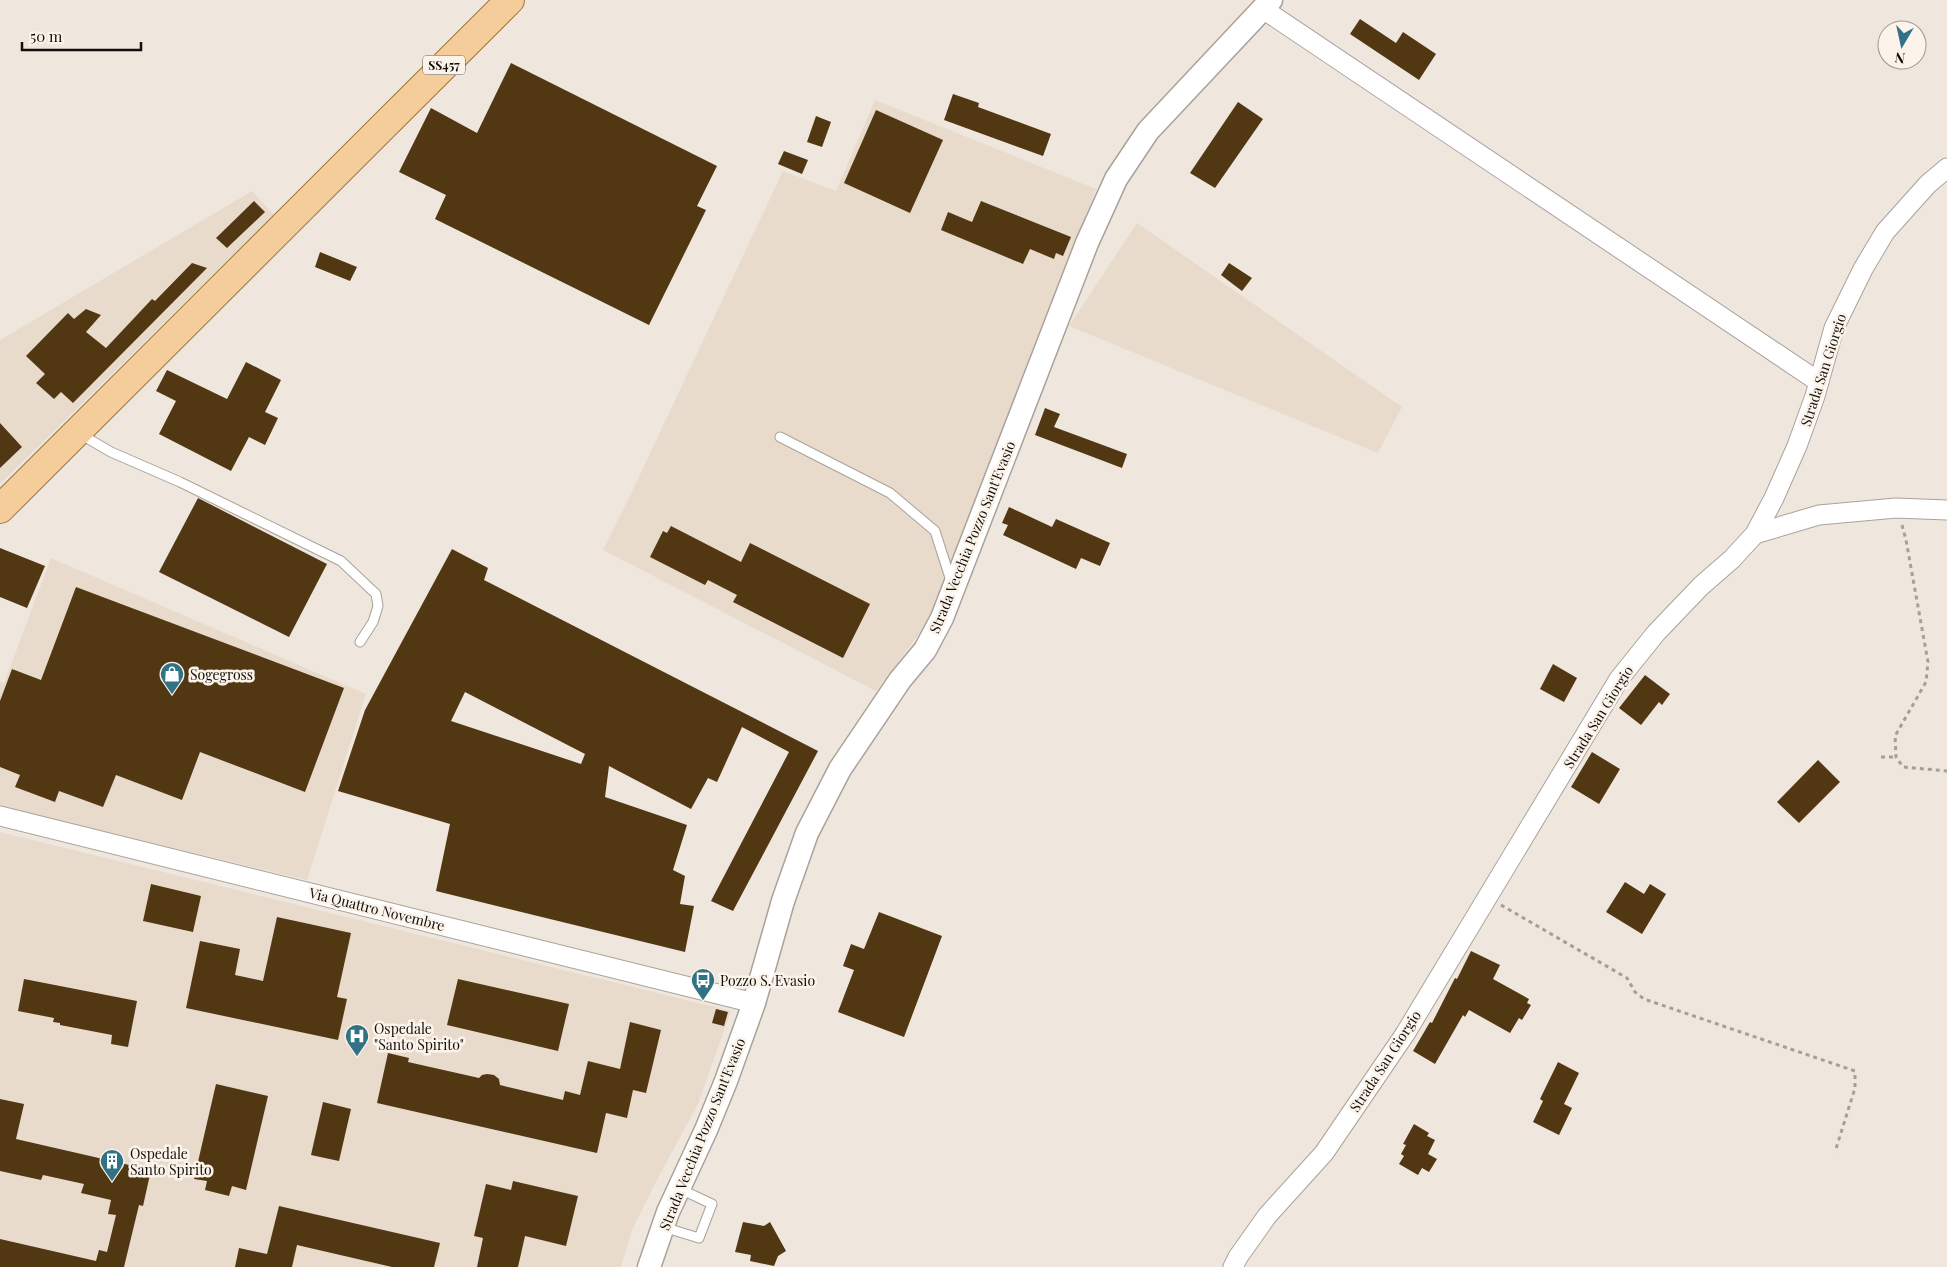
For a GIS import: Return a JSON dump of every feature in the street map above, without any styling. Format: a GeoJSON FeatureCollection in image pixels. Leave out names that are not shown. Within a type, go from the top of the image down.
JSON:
{"type":"FeatureCollection","features":[{"type":"Feature","properties":{"kind":"main road","name":"SS457"},"geometry":{"type":"LineString","coordinates":[[76,432],[510,0]]}},
{"type":"Feature","properties":{"kind":"main road"},"geometry":{"type":"LineString","coordinates":[[0,509],[76,432]]}},
{"type":"Feature","properties":{"kind":"street"},"geometry":{"type":"LineString","coordinates":[[1267,5],[1817,389]]}},
{"type":"Feature","properties":{"kind":"street","name":"Strada Vecchia Pozzo Sant'Evasio"},"geometry":{"type":"LineString","coordinates":[[649,1267],[678,1188],[706,1130],[754,1003],[783,901],[806,833],[840,769],[900,680],[925,650],[942,618],[1086,243],[1116,179],[1148,131],[1267,5]]}},
{"type":"Feature","properties":{"kind":"street","name":"Strada San Giorgio"},"geometry":{"type":"LineString","coordinates":[[1233,1267],[1267,1216],[1324,1153],[1405,1034],[1619,680],[1656,633],[1755,534],[1774,498],[1797,446],[1817,389],[1834,328],[1862,269],[1885,232],[1928,184],[1947,168]]}},
{"type":"Feature","properties":{"kind":"street"},"geometry":{"type":"LineString","coordinates":[[1755,534],[1819,515],[1896,508],[1947,510]]}},
{"type":"Feature","properties":{"kind":"street","name":"Via Quattro Novembre"},"geometry":{"type":"LineString","coordinates":[[0,816],[754,1003]]}},
{"type":"Feature","properties":{"kind":"lane"},"geometry":{"type":"LineString","coordinates":[[76,432],[111,452],[180,482],[341,562],[376,594],[378,606],[373,622],[360,642]]}},
{"type":"Feature","properties":{"kind":"lane"},"geometry":{"type":"LineString","coordinates":[[780,437],[890,493],[935,531],[954,589]]}},
{"type":"Feature","properties":{"kind":"lane"},"geometry":{"type":"LineString","coordinates":[[663,1226],[699,1238],[712,1204],[678,1188]]}},
{"type":"Feature","properties":{"kind":"path"},"geometry":{"type":"LineString","coordinates":[[1896,508],[1906,540],[1928,662],[1926,682],[1895,736],[1896,758],[1903,767],[1947,771]]}},
{"type":"Feature","properties":{"kind":"path"},"geometry":{"type":"LineString","coordinates":[[1881,756],[1896,758]]}},
{"type":"Feature","properties":{"kind":"path"},"geometry":{"type":"LineString","coordinates":[[1487,897],[1627,978],[1635,992],[1644,998],[1855,1070],[1855,1088],[1835,1152]]}},
{"type":"Feature","properties":{"kind":"shaded area"},"geometry":{"type":"Polygon","coordinates":[[[875,100],[1096,189],[928,622],[876,691],[603,550],[783,171],[836,191],[875,100]]]}},
{"type":"Feature","properties":{"kind":"shaded area"},"geometry":{"type":"Polygon","coordinates":[[[252,191],[274,215],[0,484],[0,340],[252,191]]]}},
{"type":"Feature","properties":{"kind":"shaded area"},"geometry":{"type":"Polygon","coordinates":[[[1137,223],[1402,407],[1378,453],[1069,326],[1137,223]]]}},
{"type":"Feature","properties":{"kind":"shaded area","name":"Sogegross"},"geometry":{"type":"Polygon","coordinates":[[[51,558],[366,694],[307,880],[0,806],[0,682],[4,683],[51,558]]]}},
{"type":"Feature","properties":{"kind":"shaded area","name":"Ospedale \"Santo Spirito\""},"geometry":{"type":"Polygon","coordinates":[[[0,832],[731,1011],[698,1104],[632,1230],[621,1267],[0,1267],[0,832]]]}},
{"type":"Feature","properties":{"kind":"building"},"geometry":{"type":"Polygon","coordinates":[[[1360,19],[1396,43],[1403,32],[1436,54],[1419,80],[1350,34],[1360,19]]]}},
{"type":"Feature","properties":{"kind":"building"},"geometry":{"type":"Polygon","coordinates":[[[511,63],[717,166],[697,206],[706,210],[649,325],[435,219],[446,195],[399,172],[431,108],[477,133],[511,63]]]}},
{"type":"Feature","properties":{"kind":"building"},"geometry":{"type":"Polygon","coordinates":[[[953,94],[979,103],[978,107],[1051,134],[1043,156],[944,120],[953,94]]]}},
{"type":"Feature","properties":{"kind":"building"},"geometry":{"type":"Polygon","coordinates":[[[1238,102],[1263,119],[1215,188],[1190,173],[1238,102]]]}},
{"type":"Feature","properties":{"kind":"building"},"geometry":{"type":"Polygon","coordinates":[[[876,110],[943,140],[910,213],[844,183],[876,110]]]}},
{"type":"Feature","properties":{"kind":"building"},"geometry":{"type":"Polygon","coordinates":[[[816,116],[831,122],[822,147],[807,142],[816,116]]]}},
{"type":"Feature","properties":{"kind":"building"},"geometry":{"type":"Polygon","coordinates":[[[784,151],[808,160],[802,174],[778,164],[784,151]]]}},
{"type":"Feature","properties":{"kind":"building"},"geometry":{"type":"Polygon","coordinates":[[[254,201],[265,212],[227,248],[216,238],[254,201]]]}},
{"type":"Feature","properties":{"kind":"building"},"geometry":{"type":"Polygon","coordinates":[[[981,201],[1071,237],[1063,256],[1056,253],[1054,259],[1030,249],[1023,264],[941,230],[948,212],[972,222],[981,201]]]}},
{"type":"Feature","properties":{"kind":"building"},"geometry":{"type":"Polygon","coordinates":[[[320,252],[357,267],[350,281],[315,267],[320,252]]]}},
{"type":"Feature","properties":{"kind":"building"},"geometry":{"type":"Polygon","coordinates":[[[192,263],[207,268],[73,403],[61,392],[54,399],[36,383],[45,374],[26,356],[68,313],[74,319],[86,309],[101,315],[86,332],[106,348],[152,299],[155,301],[192,263]]]}},
{"type":"Feature","properties":{"kind":"building"},"geometry":{"type":"Polygon","coordinates":[[[1229,263],[1252,278],[1242,291],[1221,275],[1229,263]]]}},
{"type":"Feature","properties":{"kind":"building"},"geometry":{"type":"Polygon","coordinates":[[[246,362],[281,380],[265,412],[278,418],[265,445],[249,437],[231,471],[159,434],[176,401],[156,391],[167,370],[227,399],[246,362]]]}},
{"type":"Feature","properties":{"kind":"building"},"geometry":{"type":"Polygon","coordinates":[[[1045,408],[1060,414],[1054,427],[1127,454],[1122,468],[1035,435],[1045,408]]]}},
{"type":"Feature","properties":{"kind":"building"},"geometry":{"type":"Polygon","coordinates":[[[0,423],[22,447],[0,468],[0,423]]]}},
{"type":"Feature","properties":{"kind":"building"},"geometry":{"type":"Polygon","coordinates":[[[198,498],[327,564],[289,637],[159,572],[198,498]]]}},
{"type":"Feature","properties":{"kind":"building"},"geometry":{"type":"Polygon","coordinates":[[[1009,507],[1052,527],[1056,519],[1110,543],[1100,566],[1081,558],[1076,569],[1003,535],[1008,525],[1002,523],[1009,507]]]}},
{"type":"Feature","properties":{"kind":"building"},"geometry":{"type":"Polygon","coordinates":[[[671,526],[741,562],[750,543],[870,604],[843,658],[733,602],[737,595],[708,580],[705,585],[650,557],[663,531],[667,533],[671,526]]]}},
{"type":"Feature","properties":{"kind":"building"},"geometry":{"type":"Polygon","coordinates":[[[0,548],[45,566],[27,608],[0,597],[0,548]]]}},
{"type":"Feature","properties":{"kind":"building"},"geometry":{"type":"Polygon","coordinates":[[[452,549],[488,568],[484,580],[818,751],[733,911],[711,901],[789,752],[742,727],[717,782],[708,778],[691,809],[609,766],[605,797],[687,825],[673,870],[685,876],[680,904],[694,906],[685,952],[436,891],[450,824],[338,791],[365,710],[452,549]],[[465,692],[451,721],[581,764],[585,754],[465,692]]]}},
{"type":"Feature","properties":{"kind":"building","name":"Sogegross"},"geometry":{"type":"Polygon","coordinates":[[[76,587],[344,688],[305,792],[200,752],[182,800],[116,775],[103,807],[59,791],[55,802],[15,787],[20,775],[0,767],[0,701],[12,669],[41,680],[76,587]]]}},
{"type":"Feature","properties":{"kind":"building"},"geometry":{"type":"Polygon","coordinates":[[[1553,664],[1577,678],[1564,702],[1540,689],[1553,664]]]}},
{"type":"Feature","properties":{"kind":"building"},"geometry":{"type":"Polygon","coordinates":[[[1645,675],[1670,694],[1662,705],[1659,702],[1641,725],[1619,708],[1645,675]]]}},
{"type":"Feature","properties":{"kind":"building"},"geometry":{"type":"Polygon","coordinates":[[[1592,752],[1620,769],[1599,804],[1571,787],[1592,752]]]}},
{"type":"Feature","properties":{"kind":"building"},"geometry":{"type":"Polygon","coordinates":[[[1818,760],[1840,782],[1799,823],[1777,802],[1818,760]]]}},
{"type":"Feature","properties":{"kind":"building"},"geometry":{"type":"Polygon","coordinates":[[[1625,882],[1644,894],[1650,884],[1666,894],[1642,934],[1606,912],[1625,882]]]}},
{"type":"Feature","properties":{"kind":"building"},"geometry":{"type":"Polygon","coordinates":[[[151,884],[201,896],[193,932],[143,921],[151,884]]]}},
{"type":"Feature","properties":{"kind":"building"},"geometry":{"type":"Polygon","coordinates":[[[879,912],[942,936],[904,1037],[838,1012],[854,970],[843,966],[851,944],[864,949],[879,912]]]}},
{"type":"Feature","properties":{"kind":"building"},"geometry":{"type":"Polygon","coordinates":[[[277,917],[351,933],[337,997],[347,999],[338,1040],[186,1008],[200,941],[240,949],[235,975],[263,981],[277,917]]]}},
{"type":"Feature","properties":{"kind":"building"},"geometry":{"type":"Polygon","coordinates":[[[1471,951],[1500,965],[1493,979],[1529,999],[1527,1003],[1531,1005],[1522,1020],[1519,1018],[1510,1033],[1469,1010],[1465,1017],[1463,1015],[1435,1064],[1413,1051],[1430,1022],[1432,1023],[1471,951]]]}},
{"type":"Feature","properties":{"kind":"building"},"geometry":{"type":"Polygon","coordinates":[[[24,979],[137,1001],[128,1047],[111,1044],[112,1035],[60,1025],[60,1023],[53,1022],[54,1018],[18,1011],[24,979]]]}},
{"type":"Feature","properties":{"kind":"building"},"geometry":{"type":"Polygon","coordinates":[[[458,979],[569,1004],[558,1051],[447,1025],[458,979]]]}},
{"type":"Feature","properties":{"kind":"building"},"geometry":{"type":"Polygon","coordinates":[[[716,1009],[728,1012],[724,1026],[712,1023],[716,1009]]]}},
{"type":"Feature","properties":{"kind":"building"},"geometry":{"type":"Polygon","coordinates":[[[630,1022],[661,1030],[646,1093],[633,1090],[627,1118],[606,1113],[597,1153],[377,1103],[388,1053],[409,1058],[408,1062],[479,1078],[487,1074],[494,1075],[499,1079],[500,1085],[563,1100],[565,1091],[580,1095],[588,1061],[620,1069],[630,1022]]]}},
{"type":"Feature","properties":{"kind":"building"},"geometry":{"type":"Polygon","coordinates":[[[1558,1062],[1579,1073],[1564,1104],[1572,1108],[1559,1135],[1533,1122],[1543,1101],[1540,1099],[1558,1062]]]}},
{"type":"Feature","properties":{"kind":"building"},"geometry":{"type":"Polygon","coordinates":[[[216,1084],[268,1096],[246,1190],[232,1186],[229,1196],[205,1190],[207,1181],[194,1179],[216,1084]]]}},
{"type":"Feature","properties":{"kind":"building","name":"Ospedale Santo Spirito"},"geometry":{"type":"Polygon","coordinates":[[[0,1099],[24,1104],[16,1139],[151,1170],[143,1206],[139,1205],[124,1267],[0,1267],[0,1239],[96,1261],[99,1250],[107,1252],[116,1215],[108,1214],[111,1200],[81,1193],[84,1184],[43,1175],[41,1180],[0,1171],[0,1099]]]}},
{"type":"Feature","properties":{"kind":"building"},"geometry":{"type":"Polygon","coordinates":[[[323,1102],[351,1109],[339,1161],[311,1155],[323,1102]]]}},
{"type":"Feature","properties":{"kind":"building"},"geometry":{"type":"Polygon","coordinates":[[[1414,1124],[1429,1133],[1427,1136],[1435,1140],[1428,1154],[1437,1159],[1429,1172],[1422,1168],[1418,1175],[1399,1164],[1404,1156],[1401,1154],[1406,1145],[1403,1144],[1414,1124]]]}},
{"type":"Feature","properties":{"kind":"building"},"geometry":{"type":"Polygon","coordinates":[[[513,1181],[578,1196],[566,1246],[525,1236],[518,1267],[477,1267],[483,1238],[474,1236],[486,1184],[511,1190],[513,1181]]]}},
{"type":"Feature","properties":{"kind":"building"},"geometry":{"type":"Polygon","coordinates":[[[279,1206],[440,1243],[434,1267],[392,1267],[297,1245],[292,1267],[235,1267],[239,1248],[267,1254],[279,1206]]]}},
{"type":"Feature","properties":{"kind":"building"},"geometry":{"type":"Polygon","coordinates":[[[743,1222],[764,1226],[770,1222],[786,1251],[778,1256],[774,1266],[750,1261],[751,1255],[735,1252],[743,1222]]]}},
{"type":"Feature","properties":{"kind":"place","name":"Sogegross"},"geometry":{"type":"Point","coordinates":[172,695]}},
{"type":"Feature","properties":{"kind":"place","name":"Pozzo S. Evasio"},"geometry":{"type":"Point","coordinates":[703,1001]}},
{"type":"Feature","properties":{"kind":"place","name":"Ospedale \"Santo Spirito\""},"geometry":{"type":"Point","coordinates":[357,1057]}},
{"type":"Feature","properties":{"kind":"place","name":"Ospedale Santo Spirito"},"geometry":{"type":"Point","coordinates":[112,1182]}}]}
